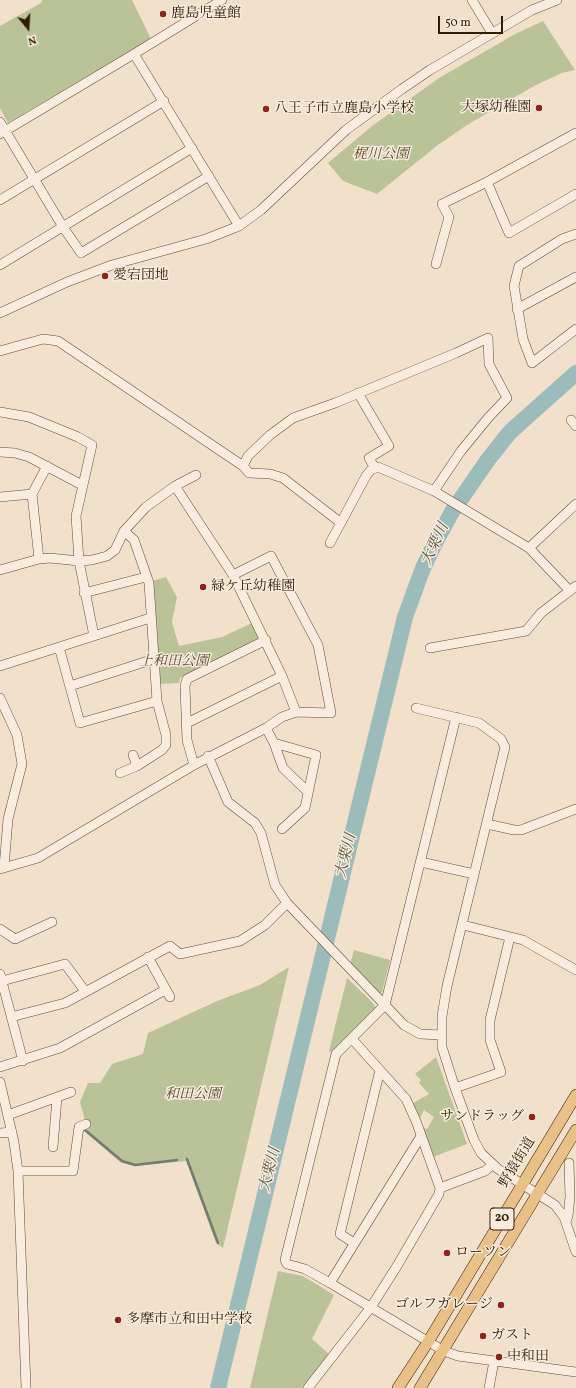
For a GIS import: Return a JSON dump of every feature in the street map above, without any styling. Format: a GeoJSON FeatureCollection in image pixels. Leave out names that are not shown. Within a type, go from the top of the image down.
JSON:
{"type":"FeatureCollection","features":[{"type":"Feature","properties":{"kind":"main road","name":"野猿街道"},"geometry":{"type":"LineString","coordinates":[[398,1388],[428,1342],[576,1095]]}},
{"type":"Feature","properties":{"kind":"main road","name":"20"},"geometry":{"type":"LineString","coordinates":[[420,1388],[444,1351],[537,1193],[568,1160],[576,1130]]}},
{"type":"Feature","properties":{"kind":"street"},"geometry":{"type":"LineString","coordinates":[[3,132],[222,0]]}},
{"type":"Feature","properties":{"kind":"street"},"geometry":{"type":"LineString","coordinates":[[472,0],[492,34]]}},
{"type":"Feature","properties":{"kind":"street"},"geometry":{"type":"LineString","coordinates":[[0,313],[67,282],[112,265],[206,239],[239,226],[261,210],[325,150],[374,109],[430,70],[532,10],[557,0]]}},
{"type":"Feature","properties":{"kind":"street"},"geometry":{"type":"LineString","coordinates":[[134,54],[239,226]]}},
{"type":"Feature","properties":{"kind":"street"},"geometry":{"type":"LineString","coordinates":[[0,200],[164,101]]}},
{"type":"Feature","properties":{"kind":"street"},"geometry":{"type":"LineString","coordinates":[[0,122],[3,132],[36,179],[63,227],[81,253],[209,176]]}},
{"type":"Feature","properties":{"kind":"street"},"geometry":{"type":"LineString","coordinates":[[436,264],[449,217],[442,204],[487,182],[576,133]]}},
{"type":"Feature","properties":{"kind":"street"},"geometry":{"type":"LineString","coordinates":[[0,265],[192,148]]}},
{"type":"Feature","properties":{"kind":"street"},"geometry":{"type":"LineString","coordinates":[[487,182],[509,233],[576,194]]}},
{"type":"Feature","properties":{"kind":"street"},"geometry":{"type":"LineString","coordinates":[[576,234],[562,239],[519,266],[514,286],[523,339],[532,363],[576,329]]}},
{"type":"Feature","properties":{"kind":"street"},"geometry":{"type":"LineString","coordinates":[[517,308],[576,277]]}},
{"type":"Feature","properties":{"kind":"street"},"geometry":{"type":"LineString","coordinates":[[243,466],[248,456],[270,435],[293,418],[456,353],[488,338],[489,364],[507,398],[460,451],[435,492]]}},
{"type":"Feature","properties":{"kind":"street"},"geometry":{"type":"LineString","coordinates":[[0,351],[43,339],[58,341],[243,466],[249,472],[270,474],[283,478],[341,523]]}},
{"type":"Feature","properties":{"kind":"street"},"geometry":{"type":"LineString","coordinates":[[358,393],[389,446],[369,458],[375,468]]}},
{"type":"Feature","properties":{"kind":"street"},"geometry":{"type":"LineString","coordinates":[[0,412],[29,417],[78,437],[92,445],[76,516],[79,560],[84,593],[94,636]]}},
{"type":"Feature","properties":{"kind":"street"},"geometry":{"type":"LineString","coordinates":[[0,452],[15,453],[47,466],[82,486]]}},
{"type":"Feature","properties":{"kind":"street"},"geometry":{"type":"LineString","coordinates":[[39,559],[32,494],[47,466]]}},
{"type":"Feature","properties":{"kind":"street"},"geometry":{"type":"LineString","coordinates":[[330,543],[366,476],[371,470],[378,467],[435,492],[529,548],[573,588],[541,613],[526,631],[430,648]]}},
{"type":"Feature","properties":{"kind":"street"},"geometry":{"type":"LineString","coordinates":[[0,570],[39,559],[50,558],[92,560],[107,556],[115,550],[124,531],[146,507],[175,486],[196,475]]}},
{"type":"Feature","properties":{"kind":"street"},"geometry":{"type":"LineString","coordinates":[[175,486],[208,539],[216,547],[233,575],[266,640],[296,712]]}},
{"type":"Feature","properties":{"kind":"street"},"geometry":{"type":"LineString","coordinates":[[0,497],[32,494]]}},
{"type":"Feature","properties":{"kind":"street"},"geometry":{"type":"LineString","coordinates":[[529,548],[576,504]]}},
{"type":"Feature","properties":{"kind":"street"},"geometry":{"type":"LineString","coordinates":[[120,773],[137,766],[162,750],[166,744],[166,735],[156,701],[149,583],[134,540],[124,531]]}},
{"type":"Feature","properties":{"kind":"street"},"geometry":{"type":"LineString","coordinates":[[0,698],[17,735],[22,764],[8,819],[2,868],[38,858],[194,764],[266,728],[282,717],[296,712],[330,713],[318,645],[271,556],[233,575]]}},
{"type":"Feature","properties":{"kind":"street"},"geometry":{"type":"LineString","coordinates":[[84,593],[146,577]]}},
{"type":"Feature","properties":{"kind":"street"},"geometry":{"type":"LineString","coordinates":[[0,666],[150,618]]}},
{"type":"Feature","properties":{"kind":"street"},"geometry":{"type":"LineString","coordinates":[[194,764],[187,740],[184,686],[188,679],[266,640]]}},
{"type":"Feature","properties":{"kind":"street"},"geometry":{"type":"LineString","coordinates":[[59,647],[80,723],[156,701]]}},
{"type":"Feature","properties":{"kind":"street"},"geometry":{"type":"LineString","coordinates":[[70,686],[154,660]]}},
{"type":"Feature","properties":{"kind":"street"},"geometry":{"type":"LineString","coordinates":[[186,723],[282,676]]}},
{"type":"Feature","properties":{"kind":"street"},"geometry":{"type":"LineString","coordinates":[[416,708],[479,722],[504,743],[504,754],[444,1003],[441,1035],[445,1058],[455,1088],[474,1140],[481,1153],[492,1165],[555,1205],[566,1222],[576,1252]]}},
{"type":"Feature","properties":{"kind":"street"},"geometry":{"type":"LineString","coordinates":[[456,717],[385,1005],[336,1054],[285,1260],[288,1264],[305,1269],[330,1283],[444,1351],[458,1356],[576,1372]]}},
{"type":"Feature","properties":{"kind":"street"},"geometry":{"type":"LineString","coordinates":[[266,728],[274,742],[283,768],[308,792]]}},
{"type":"Feature","properties":{"kind":"street"},"geometry":{"type":"LineString","coordinates":[[274,742],[316,755],[305,808],[282,829]]}},
{"type":"Feature","properties":{"kind":"street"},"geometry":{"type":"LineString","coordinates":[[133,755],[137,766]]}},
{"type":"Feature","properties":{"kind":"street"},"geometry":{"type":"LineString","coordinates":[[208,756],[228,802],[255,823],[261,833],[275,885],[287,904],[404,1025],[414,1032],[428,1035],[441,1035]]}},
{"type":"Feature","properties":{"kind":"street"},"geometry":{"type":"LineString","coordinates":[[487,824],[514,830],[521,830],[576,809]]}},
{"type":"Feature","properties":{"kind":"street"},"geometry":{"type":"LineString","coordinates":[[421,862],[474,874]]}},
{"type":"Feature","properties":{"kind":"street"},"geometry":{"type":"LineString","coordinates":[[11,1017],[65,1003],[170,946],[180,954],[240,941],[265,926],[287,904]]}},
{"type":"Feature","properties":{"kind":"street"},"geometry":{"type":"LineString","coordinates":[[0,929],[15,939],[52,922]]}},
{"type":"Feature","properties":{"kind":"street"},"geometry":{"type":"LineString","coordinates":[[463,924],[523,940],[576,970]]}},
{"type":"Feature","properties":{"kind":"street"},"geometry":{"type":"LineString","coordinates":[[455,1088],[501,1072],[490,1040],[490,1020],[510,937]]}},
{"type":"Feature","properties":{"kind":"street"},"geometry":{"type":"LineString","coordinates":[[0,1067],[23,1061],[60,1048],[168,993],[148,957]]}},
{"type":"Feature","properties":{"kind":"street"},"geometry":{"type":"LineString","coordinates":[[23,1061],[1,978],[65,964],[85,991]]}},
{"type":"Feature","properties":{"kind":"street"},"geometry":{"type":"LineString","coordinates":[[308,1388],[371,1307],[405,1253],[439,1194],[440,1188],[406,1099],[352,1039]]}},
{"type":"Feature","properties":{"kind":"street"},"geometry":{"type":"LineString","coordinates":[[354,1243],[340,1234],[380,1070]]}},
{"type":"Feature","properties":{"kind":"street"},"geometry":{"type":"LineString","coordinates":[[0,1082],[12,1132],[18,1171],[26,1388]]}},
{"type":"Feature","properties":{"kind":"street"},"geometry":{"type":"LineString","coordinates":[[8,1115],[71,1092]]}},
{"type":"Feature","properties":{"kind":"street"},"geometry":{"type":"LineString","coordinates":[[53,1147],[57,1097]]}},
{"type":"Feature","properties":{"kind":"street"},"geometry":{"type":"LineString","coordinates":[[18,1171],[73,1171],[79,1127],[86,1124]]}},
{"type":"Feature","properties":{"kind":"street"},"geometry":{"type":"LineString","coordinates":[[0,1133],[12,1132]]}},
{"type":"Feature","properties":{"kind":"street"},"geometry":{"type":"LineString","coordinates":[[330,1283],[421,1136]]}},
{"type":"Feature","properties":{"kind":"street"},"geometry":{"type":"LineString","coordinates":[[566,1222],[570,1197],[568,1160]]}},
{"type":"Feature","properties":{"kind":"street"},"geometry":{"type":"LineString","coordinates":[[440,1188],[485,1171],[492,1165]]}},
{"type":"Feature","properties":{"kind":"street"},"geometry":{"type":"LineString","coordinates":[[489,1388],[494,1361]]}},
{"type":"Feature","properties":{"kind":"green space"},"geometry":{"type":"Polygon","coordinates":[[[42,0],[132,0],[151,39],[8,123],[0,108],[0,26],[41,3],[42,0]]]}},
{"type":"Feature","properties":{"kind":"green space","name":"梶川公園"},"geometry":{"type":"Polygon","coordinates":[[[543,21],[575,70],[562,73],[534,86],[467,125],[438,145],[377,194],[343,181],[328,163],[372,126],[439,78],[515,34],[543,21]]]}},
{"type":"Feature","properties":{"kind":"green space","name":"上和田公園"},"geometry":{"type":"Polygon","coordinates":[[[166,577],[177,597],[172,622],[179,646],[222,637],[252,623],[259,636],[257,640],[180,678],[179,683],[159,684],[152,581],[166,577]]]}},
{"type":"Feature","properties":{"kind":"green space"},"geometry":{"type":"Polygon","coordinates":[[[354,950],[390,960],[382,992],[379,994],[350,965],[354,950]]]}},
{"type":"Feature","properties":{"kind":"green space","name":"和田公園"},"geometry":{"type":"Polygon","coordinates":[[[289,967],[223,1248],[216,1243],[186,1161],[136,1166],[121,1163],[84,1131],[86,1124],[80,1102],[88,1083],[100,1083],[112,1064],[143,1054],[148,1033],[217,1001],[260,985],[289,967]]]}},
{"type":"Feature","properties":{"kind":"green space"},"geometry":{"type":"Polygon","coordinates":[[[347,978],[371,1001],[377,1009],[331,1052],[329,1051],[347,978]]]}},
{"type":"Feature","properties":{"kind":"green space"},"geometry":{"type":"Polygon","coordinates":[[[436,1057],[467,1144],[433,1157],[421,1127],[427,1129],[434,1117],[424,1110],[419,1120],[412,1104],[429,1094],[419,1083],[421,1080],[415,1074],[436,1057]]]}},
{"type":"Feature","properties":{"kind":"green space"},"geometry":{"type":"Polygon","coordinates":[[[278,1271],[303,1276],[334,1295],[312,1339],[329,1354],[302,1388],[250,1388],[278,1271]]]}},
{"type":"Feature","properties":{"kind":"waterway","name":"大栗川"},"geometry":{"type":"LineString","coordinates":[[218,1388],[405,617],[423,568],[436,541],[452,512],[487,461],[510,432],[576,373]]}},
{"type":"Feature","properties":{"kind":"waterway"},"geometry":{"type":"LineString","coordinates":[[85,1130],[122,1161],[135,1165],[177,1160]]}},
{"type":"Feature","properties":{"kind":"waterway"},"geometry":{"type":"LineString","coordinates":[[187,1159],[218,1243]]}},
{"type":"Feature","properties":{"kind":"place","name":"鹿島児童館"},"geometry":{"type":"Point","coordinates":[163,14]}},
{"type":"Feature","properties":{"kind":"place","name":"大塚幼稚園"},"geometry":{"type":"Point","coordinates":[539,108]}},
{"type":"Feature","properties":{"kind":"place","name":"八王子市立鹿島小学校"},"geometry":{"type":"Point","coordinates":[266,109]}},
{"type":"Feature","properties":{"kind":"place","name":"愛宕団地"},"geometry":{"type":"Point","coordinates":[105,276]}},
{"type":"Feature","properties":{"kind":"place","name":"緑ケ丘幼稚園"},"geometry":{"type":"Point","coordinates":[203,587]}},
{"type":"Feature","properties":{"kind":"place","name":"サンドラッグ"},"geometry":{"type":"Point","coordinates":[532,1117]}},
{"type":"Feature","properties":{"kind":"place","name":"ローソン"},"geometry":{"type":"Point","coordinates":[447,1253]}},
{"type":"Feature","properties":{"kind":"place","name":"ゴルフガレージ"},"geometry":{"type":"Point","coordinates":[501,1305]}},
{"type":"Feature","properties":{"kind":"place","name":"多摩市立和田中学校"},"geometry":{"type":"Point","coordinates":[118,1320]}},
{"type":"Feature","properties":{"kind":"place","name":"ガスト"},"geometry":{"type":"Point","coordinates":[483,1336]}},
{"type":"Feature","properties":{"kind":"place","name":"中和田"},"geometry":{"type":"Point","coordinates":[499,1357]}}]}
